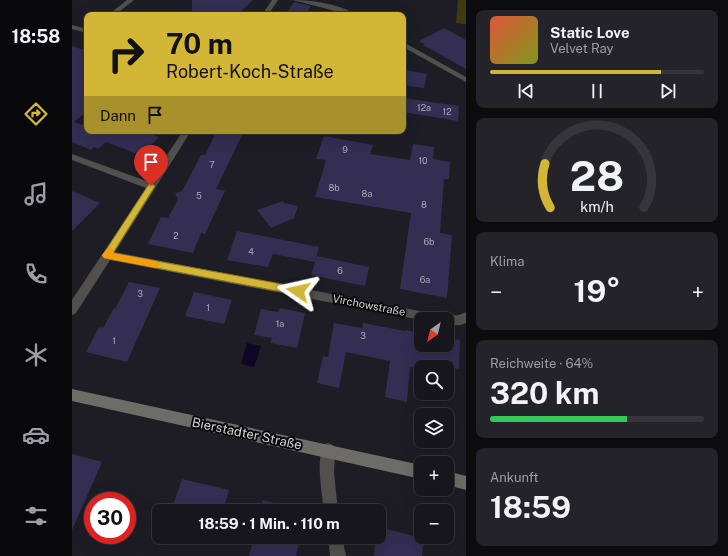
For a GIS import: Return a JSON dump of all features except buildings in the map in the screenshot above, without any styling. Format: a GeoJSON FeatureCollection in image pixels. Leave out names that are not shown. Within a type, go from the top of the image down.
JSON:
{"type":"FeatureCollection","features":[{"type":"Feature","properties":{"kind":"main road","name":"Bierstadter Straße"},"geometry":{"type":"LineString","coordinates":[[72,395],[328,450],[414,470]]}},
{"type":"Feature","properties":{"kind":"main road"},"geometry":{"type":"LineString","coordinates":[[454,480],[466,483]]}},
{"type":"Feature","properties":{"kind":"street"},"geometry":{"type":"LineString","coordinates":[[115,12],[132,0]]}},
{"type":"Feature","properties":{"kind":"street"},"geometry":{"type":"LineString","coordinates":[[267,12],[275,0]]}},
{"type":"Feature","properties":{"kind":"street"},"geometry":{"type":"LineString","coordinates":[[296,0],[333,8],[344,12]]}},
{"type":"Feature","properties":{"kind":"street"},"geometry":{"type":"LineString","coordinates":[[72,27],[84,30]]}},
{"type":"Feature","properties":{"kind":"street"},"geometry":{"type":"LineString","coordinates":[[406,46],[466,80]]}},
{"type":"Feature","properties":{"kind":"street"},"geometry":{"type":"LineString","coordinates":[[72,310],[185,134]]}},
{"type":"Feature","properties":{"kind":"street"},"geometry":{"type":"LineString","coordinates":[[72,157],[151,186]]}},
{"type":"Feature","properties":{"kind":"street","name":"Virchowstraße"},"geometry":{"type":"LineString","coordinates":[[107,255],[414,314]]}},
{"type":"Feature","properties":{"kind":"street"},"geometry":{"type":"LineString","coordinates":[[454,320],[461,320],[466,317]]}},
{"type":"Feature","properties":{"kind":"street"},"geometry":{"type":"LineString","coordinates":[[328,450],[327,472],[330,504]]}},
{"type":"Feature","properties":{"kind":"street"},"geometry":{"type":"LineString","coordinates":[[336,544],[338,556]]}},
{"type":"Feature","properties":{"kind":"shaded area"},"geometry":{"type":"Polygon","coordinates":[[[458,0],[466,0],[466,24],[456,23],[458,0]]]}},
{"type":"Feature","properties":{"kind":"shaded area"},"geometry":{"type":"Polygon","coordinates":[[[247,343],[261,346],[254,367],[241,364],[247,343]]]}},
{"type":"Feature","properties":{"kind":"slow traffic"},"geometry":{"type":"LineString","coordinates":[[110,251],[107,255],[156,264]]}},
{"type":"Feature","properties":{"kind":"route"},"geometry":{"type":"LineString","coordinates":[[151,186],[107,255],[298,291]]}}]}
